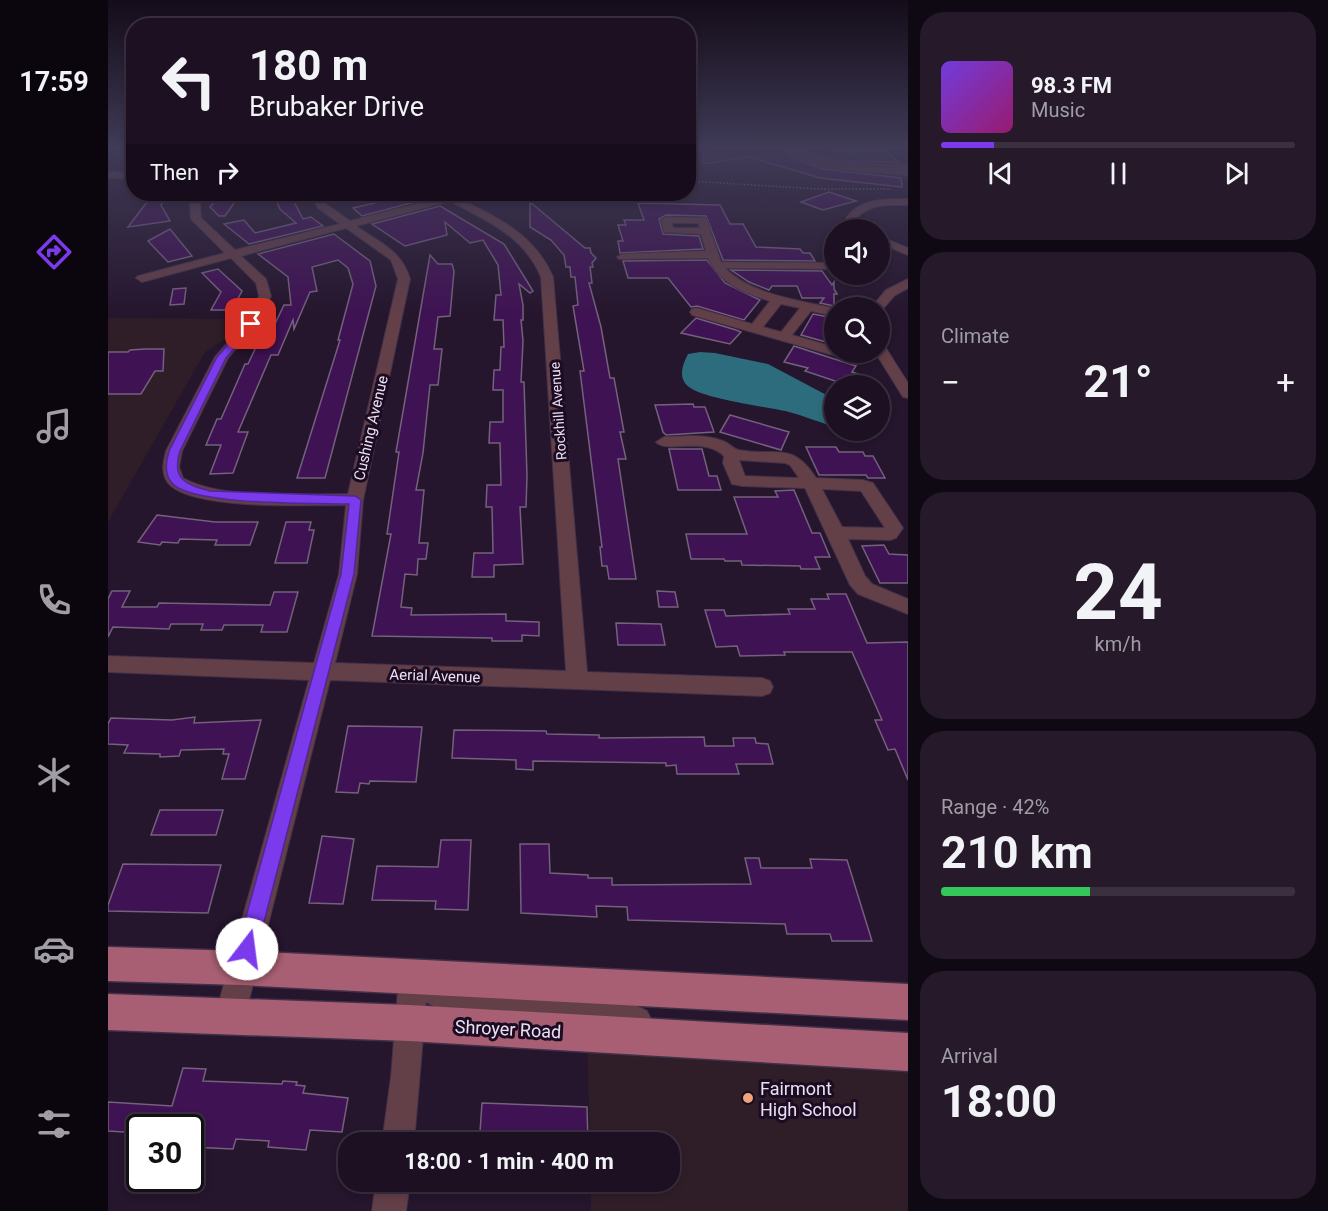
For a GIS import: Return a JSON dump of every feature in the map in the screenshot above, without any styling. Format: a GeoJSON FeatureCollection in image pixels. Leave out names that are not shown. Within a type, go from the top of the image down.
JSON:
{"type":"FeatureCollection","features":[{"type":"Feature","properties":{"kind":"main road"},"geometry":{"type":"LineString","coordinates":[[108,964],[242,968],[908,1002]]}},
{"type":"Feature","properties":{"kind":"main road","name":"Shroyer Road"},"geometry":{"type":"LineString","coordinates":[[108,1012],[409,1023],[908,1052]]}},
{"type":"Feature","properties":{"kind":"street"},"geometry":{"type":"LineString","coordinates":[[195,204],[196,219],[262,282],[265,296],[251,324],[222,357],[174,451],[171,463],[175,480],[184,487],[210,495],[355,500]]}},
{"type":"Feature","properties":{"kind":"street","name":"Cushing Avenue"},"geometry":{"type":"LineString","coordinates":[[230,1016],[348,574],[355,500],[404,279],[400,264],[395,258],[321,204]]}},
{"type":"Feature","properties":{"kind":"street"},"geometry":{"type":"LineString","coordinates":[[142,278],[422,204]]}},
{"type":"Feature","properties":{"kind":"street","name":"Rockhill Avenue"},"geometry":{"type":"LineString","coordinates":[[461,204],[525,241],[540,260],[547,276],[577,681]]}},
{"type":"Feature","properties":{"kind":"street"},"geometry":{"type":"LineString","coordinates":[[852,219],[855,211],[867,204],[877,204]]}},
{"type":"Feature","properties":{"kind":"street"},"geometry":{"type":"LineString","coordinates":[[706,231],[722,272],[733,282],[824,310]]}},
{"type":"Feature","properties":{"kind":"street"},"geometry":{"type":"LineString","coordinates":[[890,244],[908,252]]}},
{"type":"Feature","properties":{"kind":"street"},"geometry":{"type":"LineString","coordinates":[[623,257],[824,266]]}},
{"type":"Feature","properties":{"kind":"street"},"geometry":{"type":"LineString","coordinates":[[792,265],[797,272],[803,275],[824,274]]}},
{"type":"Feature","properties":{"kind":"street"},"geometry":{"type":"LineString","coordinates":[[887,297],[908,283]]}},
{"type":"Feature","properties":{"kind":"street"},"geometry":{"type":"LineString","coordinates":[[755,328],[780,298]]}},
{"type":"Feature","properties":{"kind":"street"},"geometry":{"type":"LineString","coordinates":[[784,337],[808,306]]}},
{"type":"Feature","properties":{"kind":"street"},"geometry":{"type":"LineString","coordinates":[[696,312],[824,348]]}},
{"type":"Feature","properties":{"kind":"street"},"geometry":{"type":"LineString","coordinates":[[890,360],[902,373],[908,394]]}},
{"type":"Feature","properties":{"kind":"street"},"geometry":{"type":"LineString","coordinates":[[664,441],[708,442],[720,445],[732,455],[794,461],[809,483],[857,580],[865,589],[908,607]]}},
{"type":"Feature","properties":{"kind":"street"},"geometry":{"type":"LineString","coordinates":[[732,455],[738,480],[742,482],[863,485],[894,528],[890,534],[835,533]]}},
{"type":"Feature","properties":{"kind":"street","name":"Aerial Avenue"},"geometry":{"type":"LineString","coordinates":[[108,664],[762,687]]}},
{"type":"Feature","properties":{"kind":"street"},"geometry":{"type":"LineString","coordinates":[[399,1132],[406,1077],[413,977],[451,1002],[586,1012],[639,1021],[668,1038]]}},
{"type":"Feature","properties":{"kind":"street"},"geometry":{"type":"LineString","coordinates":[[389,1211],[392,1192]]}},
{"type":"Feature","properties":{"kind":"shaded area"},"geometry":{"type":"Polygon","coordinates":[[[108,318],[240,319],[231,335],[205,352],[108,522],[108,318]]]}},
{"type":"Feature","properties":{"kind":"shaded area"},"geometry":{"type":"Polygon","coordinates":[[[715,353],[768,364],[824,394],[824,424],[789,412],[708,395],[689,387],[682,375],[688,354],[715,353]]]}},
{"type":"Feature","properties":{"kind":"shaded area","name":"Fairmont High School"},"geometry":{"type":"Polygon","coordinates":[[[587,1033],[908,1052],[908,1211],[591,1211],[591,1192],[680,1192],[680,1132],[590,1132],[587,1033]]]}},
{"type":"Feature","properties":{"kind":"building"},"geometry":{"type":"Polygon","coordinates":[[[146,204],[162,204],[170,221],[128,227],[146,204]]]}},
{"type":"Feature","properties":{"kind":"building"},"geometry":{"type":"Polygon","coordinates":[[[213,204],[234,204],[225,216],[219,216],[210,207],[213,204]]]}},
{"type":"Feature","properties":{"kind":"building"},"geometry":{"type":"Polygon","coordinates":[[[277,204],[295,204],[303,219],[311,217],[323,226],[249,244],[224,224],[244,220],[255,233],[296,223],[280,209],[277,204]]]}},
{"type":"Feature","properties":{"kind":"building"},"geometry":{"type":"Polygon","coordinates":[[[372,204],[409,204],[362,216],[353,208],[372,204]]]}},
{"type":"Feature","properties":{"kind":"building"},"geometry":{"type":"Polygon","coordinates":[[[530,204],[532,204],[585,248],[590,248],[596,258],[592,263],[593,267],[590,267],[592,283],[589,283],[601,327],[610,378],[614,378],[624,432],[620,432],[626,459],[618,459],[636,579],[609,579],[607,566],[602,566],[600,547],[602,547],[580,371],[584,371],[573,306],[578,305],[575,277],[571,277],[570,267],[566,267],[564,255],[551,240],[530,227],[530,204]]]}},
{"type":"Feature","properties":{"kind":"building"},"geometry":{"type":"Polygon","coordinates":[[[638,204],[720,205],[730,224],[743,224],[756,247],[800,249],[803,253],[810,253],[815,261],[723,260],[706,216],[666,215],[659,219],[663,234],[699,236],[703,249],[620,253],[618,241],[623,241],[618,225],[626,225],[624,220],[644,220],[638,204]]]}},
{"type":"Feature","properties":{"kind":"building"},"geometry":{"type":"Polygon","coordinates":[[[805,204],[847,204],[823,210],[805,204]]]}},
{"type":"Feature","properties":{"kind":"building"},"geometry":{"type":"Polygon","coordinates":[[[440,206],[504,244],[533,291],[530,293],[519,284],[523,305],[521,382],[524,382],[527,476],[526,507],[520,507],[523,564],[494,565],[494,577],[472,577],[474,553],[493,553],[492,507],[486,507],[487,485],[501,485],[500,443],[489,443],[490,422],[503,422],[503,390],[493,390],[494,370],[500,370],[501,347],[504,347],[503,320],[494,320],[496,295],[501,295],[498,265],[483,240],[470,243],[445,222],[447,235],[405,246],[372,224],[440,206]]]}},
{"type":"Feature","properties":{"kind":"building"},"geometry":{"type":"Polygon","coordinates":[[[170,229],[192,256],[168,262],[148,241],[170,229]]]}},
{"type":"Feature","properties":{"kind":"building"},"geometry":{"type":"Polygon","coordinates":[[[334,234],[370,261],[376,286],[325,478],[297,478],[340,340],[338,340],[353,284],[348,268],[338,260],[312,267],[317,291],[310,292],[294,329],[293,320],[278,355],[271,355],[238,432],[248,432],[233,473],[210,474],[221,445],[206,445],[217,419],[221,419],[245,364],[248,364],[257,345],[262,345],[268,332],[271,332],[284,305],[291,305],[288,277],[258,254],[334,234]]]}},
{"type":"Feature","properties":{"kind":"building"},"geometry":{"type":"Polygon","coordinates":[[[430,255],[438,264],[452,264],[454,271],[450,316],[438,317],[434,349],[442,349],[438,385],[430,385],[423,453],[416,490],[424,490],[419,543],[428,543],[426,559],[418,559],[417,575],[405,574],[401,607],[412,608],[411,615],[506,614],[506,621],[539,622],[539,636],[522,635],[522,641],[492,641],[492,638],[372,636],[391,534],[387,534],[399,452],[396,452],[430,255]]]}},
{"type":"Feature","properties":{"kind":"building"},"geometry":{"type":"Polygon","coordinates":[[[707,260],[725,283],[760,300],[744,320],[697,306],[691,307],[668,278],[628,278],[623,261],[707,260]]]}},
{"type":"Feature","properties":{"kind":"building"},"geometry":{"type":"Polygon","coordinates":[[[218,269],[242,291],[232,310],[211,310],[221,292],[202,273],[218,269]]]}},
{"type":"Feature","properties":{"kind":"building"},"geometry":{"type":"Polygon","coordinates":[[[731,270],[822,271],[824,285],[834,285],[837,294],[834,294],[834,297],[802,298],[797,286],[772,286],[769,290],[749,282],[731,270]]]}},
{"type":"Feature","properties":{"kind":"building"},"geometry":{"type":"Polygon","coordinates":[[[186,288],[184,304],[170,305],[173,289],[186,288]]]}},
{"type":"Feature","properties":{"kind":"building"},"geometry":{"type":"Polygon","coordinates":[[[813,314],[824,316],[824,341],[801,335],[813,314]]]}},
{"type":"Feature","properties":{"kind":"building"},"geometry":{"type":"Polygon","coordinates":[[[696,318],[741,332],[730,344],[681,333],[696,318]]]}},
{"type":"Feature","properties":{"kind":"building"},"geometry":{"type":"Polygon","coordinates":[[[794,346],[824,356],[824,363],[847,363],[856,366],[852,372],[861,375],[824,375],[824,377],[805,371],[808,368],[784,362],[794,346]]]}},
{"type":"Feature","properties":{"kind":"building"},"geometry":{"type":"Polygon","coordinates":[[[164,349],[163,371],[155,371],[141,394],[108,394],[108,352],[164,349]]]}},
{"type":"Feature","properties":{"kind":"building"},"geometry":{"type":"Polygon","coordinates":[[[693,404],[694,407],[705,407],[714,432],[666,435],[655,405],[693,404]]]}},
{"type":"Feature","properties":{"kind":"building"},"geometry":{"type":"Polygon","coordinates":[[[730,415],[789,432],[781,450],[720,432],[730,415]]]}},
{"type":"Feature","properties":{"kind":"building"},"geometry":{"type":"Polygon","coordinates":[[[806,447],[836,447],[839,452],[863,452],[865,456],[873,456],[885,478],[868,478],[866,475],[819,475],[806,447]]]}},
{"type":"Feature","properties":{"kind":"building"},"geometry":{"type":"Polygon","coordinates":[[[669,449],[702,449],[709,476],[717,476],[721,490],[678,490],[669,449]]]}},
{"type":"Feature","properties":{"kind":"building"},"geometry":{"type":"Polygon","coordinates":[[[794,490],[812,533],[820,533],[830,557],[815,557],[820,569],[801,569],[800,566],[742,565],[741,561],[725,561],[724,559],[691,559],[686,534],[747,534],[734,497],[778,497],[775,491],[794,490]]]}},
{"type":"Feature","properties":{"kind":"building"},"geometry":{"type":"Polygon","coordinates":[[[157,515],[215,522],[258,522],[250,545],[215,545],[217,540],[180,539],[178,543],[162,542],[160,545],[138,542],[157,515]]]}},
{"type":"Feature","properties":{"kind":"building"},"geometry":{"type":"Polygon","coordinates":[[[286,522],[311,522],[309,530],[314,530],[307,563],[275,563],[286,522]]]}},
{"type":"Feature","properties":{"kind":"building"},"geometry":{"type":"Polygon","coordinates":[[[884,545],[889,554],[908,555],[908,583],[880,583],[862,546],[884,545]]]}},
{"type":"Feature","properties":{"kind":"building"},"geometry":{"type":"Polygon","coordinates":[[[112,591],[130,591],[122,607],[157,607],[159,603],[270,605],[274,592],[298,592],[287,632],[261,632],[263,625],[224,625],[222,630],[201,630],[203,624],[171,624],[169,629],[113,627],[108,637],[108,599],[112,591]]]}},
{"type":"Feature","properties":{"kind":"building"},"geometry":{"type":"Polygon","coordinates":[[[657,591],[675,592],[678,607],[659,607],[657,591]]]}},
{"type":"Feature","properties":{"kind":"building"},"geometry":{"type":"Polygon","coordinates":[[[827,594],[846,594],[867,643],[908,642],[908,780],[895,749],[888,750],[875,720],[882,720],[852,652],[784,652],[785,655],[740,656],[737,646],[716,647],[705,610],[724,610],[726,616],[790,614],[788,609],[815,609],[811,599],[829,599],[827,594]]]}},
{"type":"Feature","properties":{"kind":"building"},"geometry":{"type":"Polygon","coordinates":[[[616,623],[661,624],[665,645],[618,645],[616,623]]]}},
{"type":"Feature","properties":{"kind":"building"},"geometry":{"type":"Polygon","coordinates":[[[195,717],[194,723],[261,720],[245,779],[222,779],[229,754],[223,754],[224,749],[181,750],[179,756],[160,757],[160,754],[124,753],[128,745],[108,744],[108,724],[111,718],[172,720],[195,717]]]}},
{"type":"Feature","properties":{"kind":"building"},"geometry":{"type":"Polygon","coordinates":[[[348,726],[422,727],[416,782],[370,781],[369,784],[360,783],[358,793],[336,792],[348,726]]]}},
{"type":"Feature","properties":{"kind":"building"},"geometry":{"type":"Polygon","coordinates":[[[454,730],[546,731],[547,734],[599,735],[599,738],[704,737],[705,746],[734,746],[733,738],[755,738],[756,743],[768,744],[773,764],[736,764],[739,774],[677,774],[676,765],[666,766],[666,763],[533,761],[533,770],[516,769],[516,760],[452,758],[454,730]]]}},
{"type":"Feature","properties":{"kind":"building"},"geometry":{"type":"Polygon","coordinates":[[[160,810],[223,810],[216,835],[151,835],[160,810]]]}},
{"type":"Feature","properties":{"kind":"building"},"geometry":{"type":"Polygon","coordinates":[[[322,836],[354,839],[343,904],[309,903],[322,836]]]}},
{"type":"Feature","properties":{"kind":"building"},"geometry":{"type":"Polygon","coordinates":[[[441,840],[471,840],[468,910],[435,909],[436,901],[372,900],[377,866],[438,867],[441,840]]]}},
{"type":"Feature","properties":{"kind":"building"},"geometry":{"type":"Polygon","coordinates":[[[520,844],[549,844],[550,873],[588,875],[588,878],[612,878],[612,885],[751,884],[745,858],[759,858],[761,868],[812,868],[810,859],[847,860],[872,941],[832,941],[830,934],[787,934],[785,924],[628,920],[627,907],[596,906],[597,917],[521,913],[520,844]]]}},
{"type":"Feature","properties":{"kind":"building"},"geometry":{"type":"Polygon","coordinates":[[[123,864],[221,865],[208,913],[108,911],[108,905],[123,864]]]}},
{"type":"Feature","properties":{"kind":"building"},"geometry":{"type":"Polygon","coordinates":[[[183,1068],[206,1069],[203,1081],[282,1084],[283,1081],[297,1082],[296,1085],[305,1086],[303,1093],[348,1098],[342,1132],[310,1130],[306,1150],[268,1147],[269,1141],[236,1139],[233,1149],[204,1148],[204,1114],[126,1114],[126,1132],[108,1131],[108,1102],[172,1106],[183,1068]]]}},
{"type":"Feature","properties":{"kind":"building"},"geometry":{"type":"Polygon","coordinates":[[[482,1103],[587,1107],[588,1132],[480,1132],[482,1103]]]}},
{"type":"Feature","properties":{"kind":"place","name":"Fairmont High School"},"geometry":{"type":"Point","coordinates":[748,1098]}},
{"type":"Feature","properties":{"kind":"route"},"geometry":{"type":"LineString","coordinates":[[247,949],[348,574],[355,500],[210,495],[184,487],[175,480],[171,472],[174,451],[222,357],[251,324]]}}]}
